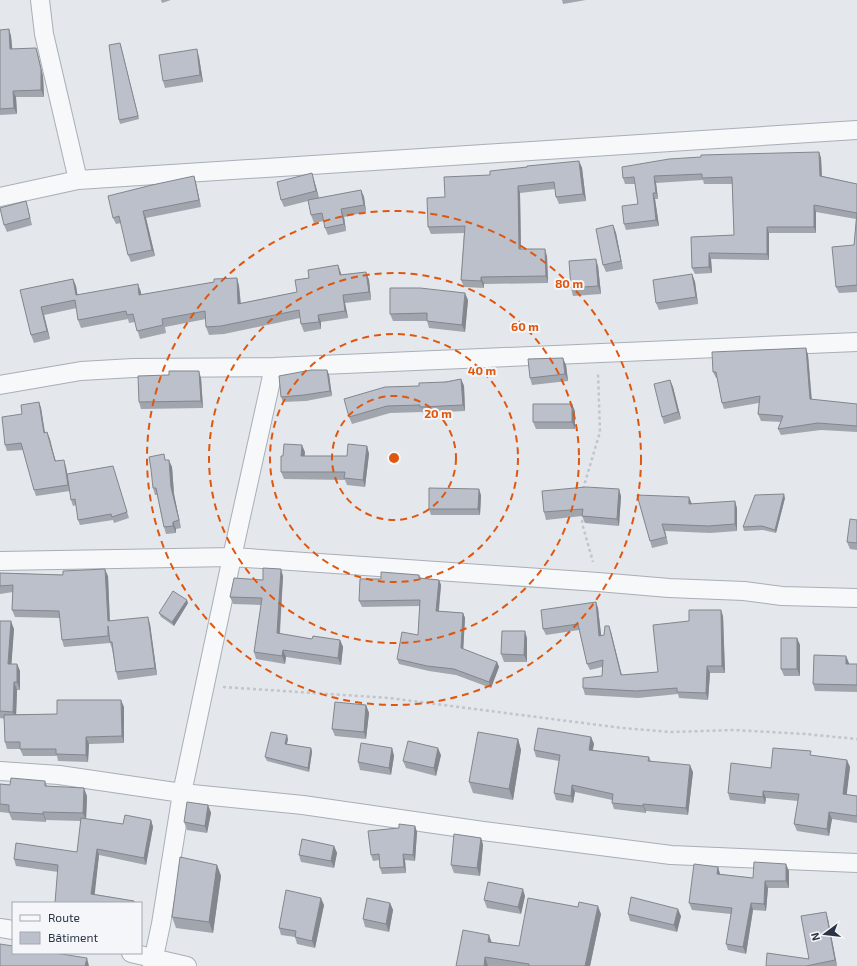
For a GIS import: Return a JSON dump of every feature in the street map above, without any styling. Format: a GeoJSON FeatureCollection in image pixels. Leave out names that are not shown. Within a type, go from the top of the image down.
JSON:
{"type":"FeatureCollection","features":[{"type":"Feature","properties":{"kind":"street"},"geometry":{"type":"LineString","coordinates":[[40,0],[44,34],[78,180]]}},
{"type":"Feature","properties":{"kind":"street"},"geometry":{"type":"LineString","coordinates":[[0,197],[78,180],[857,130]]}},
{"type":"Feature","properties":{"kind":"street"},"geometry":{"type":"LineString","coordinates":[[0,385],[81,371],[133,368],[274,367],[857,342]]}},
{"type":"Feature","properties":{"kind":"street"},"geometry":{"type":"LineString","coordinates":[[153,962],[161,924],[182,793],[274,367]]}},
{"type":"Feature","properties":{"kind":"street"},"geometry":{"type":"LineString","coordinates":[[0,561],[232,557],[669,588],[744,591],[782,596],[857,598]]}},
{"type":"Feature","properties":{"kind":"street"},"geometry":{"type":"LineString","coordinates":[[0,771],[59,775],[182,793],[303,804],[483,831],[671,856],[857,863]]}},
{"type":"Feature","properties":{"kind":"street"},"geometry":{"type":"LineString","coordinates":[[0,928],[12,930]]}},
{"type":"Feature","properties":{"kind":"street"},"geometry":{"type":"LineString","coordinates":[[133,954],[153,962],[187,966]]}},
{"type":"Feature","properties":{"kind":"path"},"geometry":{"type":"LineString","coordinates":[[583,491],[600,432],[597,353]]}},
{"type":"Feature","properties":{"kind":"path"},"geometry":{"type":"LineString","coordinates":[[583,510],[582,523],[598,582]]}},
{"type":"Feature","properties":{"kind":"path"},"geometry":{"type":"LineString","coordinates":[[205,686],[389,698],[622,728],[672,732],[733,730],[805,734],[857,739]]}},
{"type":"Feature","properties":{"kind":"building"},"geometry":{"type":"Polygon","coordinates":[[[9,29],[10,49],[36,48],[41,69],[41,90],[13,91],[14,108],[0,109],[0,30],[9,29]]]}},
{"type":"Feature","properties":{"kind":"building"},"geometry":{"type":"Polygon","coordinates":[[[120,43],[138,116],[119,120],[109,45],[120,43]]]}},
{"type":"Feature","properties":{"kind":"building"},"geometry":{"type":"Polygon","coordinates":[[[197,49],[200,75],[163,81],[159,55],[197,49]]]}},
{"type":"Feature","properties":{"kind":"building"},"geometry":{"type":"Polygon","coordinates":[[[819,152],[820,176],[857,184],[857,213],[814,205],[814,227],[767,227],[767,254],[709,253],[709,267],[692,268],[691,237],[734,235],[732,177],[702,178],[702,174],[654,176],[656,193],[653,193],[656,220],[624,224],[622,206],[638,204],[634,177],[623,178],[622,167],[669,159],[701,157],[701,155],[819,152]]]}},
{"type":"Feature","properties":{"kind":"building"},"geometry":{"type":"Polygon","coordinates":[[[579,161],[583,194],[556,197],[554,182],[518,186],[519,249],[545,249],[546,276],[481,277],[481,281],[461,280],[465,226],[428,227],[427,198],[445,197],[444,177],[490,175],[490,171],[579,161]]]}},
{"type":"Feature","properties":{"kind":"building"},"geometry":{"type":"Polygon","coordinates":[[[312,173],[316,191],[281,200],[277,182],[312,173]]]}},
{"type":"Feature","properties":{"kind":"building"},"geometry":{"type":"Polygon","coordinates":[[[194,176],[199,200],[143,211],[152,250],[128,255],[119,216],[113,218],[108,196],[194,176]]]}},
{"type":"Feature","properties":{"kind":"building"},"geometry":{"type":"Polygon","coordinates":[[[361,190],[364,205],[341,209],[344,224],[325,228],[322,213],[311,215],[308,200],[361,190]]]}},
{"type":"Feature","properties":{"kind":"building"},"geometry":{"type":"Polygon","coordinates":[[[26,201],[30,218],[4,225],[0,208],[26,201]]]}},
{"type":"Feature","properties":{"kind":"building"},"geometry":{"type":"Polygon","coordinates":[[[857,213],[857,285],[836,287],[832,247],[854,245],[857,213]]]}},
{"type":"Feature","properties":{"kind":"building"},"geometry":{"type":"Polygon","coordinates":[[[613,225],[621,261],[603,265],[596,229],[613,225]]]}},
{"type":"Feature","properties":{"kind":"building"},"geometry":{"type":"Polygon","coordinates":[[[596,259],[598,286],[571,288],[569,261],[596,259]]]}},
{"type":"Feature","properties":{"kind":"building"},"geometry":{"type":"Polygon","coordinates":[[[338,265],[340,275],[366,272],[369,292],[343,295],[345,311],[318,315],[319,322],[301,324],[299,310],[221,326],[206,327],[205,311],[162,319],[163,325],[137,331],[133,314],[127,315],[126,311],[78,320],[75,300],[41,307],[47,331],[31,335],[20,290],[73,279],[76,295],[138,284],[139,295],[214,282],[214,279],[237,278],[238,304],[297,292],[295,280],[309,278],[308,270],[338,265]]]}},
{"type":"Feature","properties":{"kind":"building"},"geometry":{"type":"Polygon","coordinates":[[[692,274],[696,297],[656,303],[653,280],[692,274]]]}},
{"type":"Feature","properties":{"kind":"building"},"geometry":{"type":"Polygon","coordinates":[[[390,288],[420,288],[465,293],[462,325],[427,321],[427,313],[390,314],[390,288]]]}},
{"type":"Feature","properties":{"kind":"building"},"geometry":{"type":"Polygon","coordinates":[[[806,348],[810,399],[857,404],[857,426],[818,423],[778,429],[783,416],[758,414],[760,396],[722,403],[716,372],[713,372],[712,352],[806,348]]]}},
{"type":"Feature","properties":{"kind":"building"},"geometry":{"type":"Polygon","coordinates":[[[563,358],[565,374],[530,378],[528,359],[563,358]]]}},
{"type":"Feature","properties":{"kind":"building"},"geometry":{"type":"Polygon","coordinates":[[[311,370],[327,370],[330,391],[281,397],[279,376],[311,370]]]}},
{"type":"Feature","properties":{"kind":"building"},"geometry":{"type":"Polygon","coordinates":[[[169,371],[199,371],[201,401],[139,402],[138,376],[169,375],[169,371]]]}},
{"type":"Feature","properties":{"kind":"building"},"geometry":{"type":"Polygon","coordinates":[[[461,379],[463,405],[420,407],[420,405],[387,406],[349,417],[344,399],[385,387],[419,386],[419,383],[446,382],[461,379]]]}},
{"type":"Feature","properties":{"kind":"building"},"geometry":{"type":"Polygon","coordinates":[[[670,380],[678,412],[662,417],[654,384],[670,380]]]}},
{"type":"Feature","properties":{"kind":"building"},"geometry":{"type":"Polygon","coordinates":[[[39,402],[44,433],[47,432],[55,461],[64,460],[68,485],[34,490],[21,443],[5,445],[2,417],[22,414],[21,405],[39,402]]]}},
{"type":"Feature","properties":{"kind":"building"},"geometry":{"type":"Polygon","coordinates":[[[533,404],[572,404],[572,422],[533,422],[533,404]]]}},
{"type":"Feature","properties":{"kind":"building"},"geometry":{"type":"Polygon","coordinates":[[[284,444],[302,445],[301,456],[347,456],[348,444],[367,446],[363,480],[344,478],[345,472],[281,472],[281,456],[283,456],[284,444]]]}},
{"type":"Feature","properties":{"kind":"building"},"geometry":{"type":"Polygon","coordinates":[[[164,454],[165,460],[169,460],[171,487],[179,520],[173,522],[173,526],[164,527],[156,488],[153,488],[149,457],[164,454]]]}},
{"type":"Feature","properties":{"kind":"building"},"geometry":{"type":"Polygon","coordinates":[[[113,466],[127,512],[112,517],[111,514],[78,520],[75,499],[71,500],[67,474],[113,466]]]}},
{"type":"Feature","properties":{"kind":"building"},"geometry":{"type":"Polygon","coordinates":[[[586,487],[619,489],[617,519],[582,516],[583,509],[544,512],[542,491],[586,487]]]}},
{"type":"Feature","properties":{"kind":"building"},"geometry":{"type":"Polygon","coordinates":[[[429,488],[479,489],[478,509],[429,509],[429,488]]]}},
{"type":"Feature","properties":{"kind":"building"},"geometry":{"type":"Polygon","coordinates":[[[784,494],[775,530],[762,526],[743,527],[755,495],[784,494]]]}},
{"type":"Feature","properties":{"kind":"building"},"geometry":{"type":"Polygon","coordinates":[[[637,495],[689,497],[689,504],[735,501],[735,524],[708,526],[662,524],[666,537],[650,541],[637,495]]]}},
{"type":"Feature","properties":{"kind":"building"},"geometry":{"type":"Polygon","coordinates":[[[850,519],[857,520],[857,543],[847,542],[850,519]]]}},
{"type":"Feature","properties":{"kind":"building"},"geometry":{"type":"Polygon","coordinates":[[[263,568],[281,569],[277,633],[312,639],[313,636],[340,640],[338,658],[283,650],[282,656],[254,652],[262,598],[230,597],[234,578],[263,580],[263,568]]]}},
{"type":"Feature","properties":{"kind":"building"},"geometry":{"type":"Polygon","coordinates":[[[105,569],[108,621],[148,617],[155,668],[116,672],[108,626],[108,636],[62,640],[59,611],[12,610],[13,585],[0,586],[0,573],[63,575],[63,571],[105,569]]]}},
{"type":"Feature","properties":{"kind":"building"},"geometry":{"type":"Polygon","coordinates":[[[381,572],[419,575],[419,578],[439,580],[436,611],[463,613],[461,648],[497,662],[489,682],[454,669],[427,666],[397,659],[402,632],[418,635],[420,600],[359,601],[360,579],[381,579],[381,572]]]}},
{"type":"Feature","properties":{"kind":"building"},"geometry":{"type":"Polygon","coordinates":[[[173,591],[187,600],[172,622],[159,613],[173,591]]]}},
{"type":"Feature","properties":{"kind":"building"},"geometry":{"type":"Polygon","coordinates":[[[596,602],[599,636],[604,635],[605,626],[609,626],[621,675],[658,672],[653,625],[689,621],[689,610],[721,610],[722,666],[707,666],[706,693],[677,692],[677,688],[636,691],[583,688],[583,678],[602,676],[603,660],[587,664],[578,624],[543,629],[541,610],[596,602]]]}},
{"type":"Feature","properties":{"kind":"building"},"geometry":{"type":"Polygon","coordinates":[[[0,621],[11,621],[8,664],[17,664],[17,682],[14,682],[13,712],[0,711],[0,621]]]}},
{"type":"Feature","properties":{"kind":"building"},"geometry":{"type":"Polygon","coordinates":[[[502,631],[525,631],[524,655],[501,654],[502,631]]]}},
{"type":"Feature","properties":{"kind":"building"},"geometry":{"type":"Polygon","coordinates":[[[781,638],[797,638],[797,669],[781,669],[781,638]]]}},
{"type":"Feature","properties":{"kind":"building"},"geometry":{"type":"Polygon","coordinates":[[[814,655],[846,656],[846,664],[857,664],[857,685],[813,684],[814,655]]]}},
{"type":"Feature","properties":{"kind":"building"},"geometry":{"type":"Polygon","coordinates":[[[57,700],[121,700],[122,736],[86,737],[86,755],[56,754],[56,749],[20,749],[20,742],[5,742],[4,715],[57,714],[57,700]]]}},
{"type":"Feature","properties":{"kind":"building"},"geometry":{"type":"Polygon","coordinates":[[[335,702],[366,705],[364,732],[332,729],[335,702]]]}},
{"type":"Feature","properties":{"kind":"building"},"geometry":{"type":"Polygon","coordinates":[[[538,728],[591,737],[589,750],[649,757],[648,761],[690,765],[686,808],[612,803],[613,794],[572,785],[571,796],[554,793],[560,755],[534,750],[538,728]]]}},
{"type":"Feature","properties":{"kind":"building"},"geometry":{"type":"Polygon","coordinates":[[[271,732],[287,735],[285,744],[311,748],[308,768],[265,757],[271,732]]]}},
{"type":"Feature","properties":{"kind":"building"},"geometry":{"type":"Polygon","coordinates":[[[478,732],[518,739],[509,789],[469,782],[478,732]]]}},
{"type":"Feature","properties":{"kind":"building"},"geometry":{"type":"Polygon","coordinates":[[[408,741],[438,748],[434,768],[403,761],[408,741]]]}},
{"type":"Feature","properties":{"kind":"building"},"geometry":{"type":"Polygon","coordinates":[[[361,743],[392,748],[389,768],[358,762],[361,743]]]}},
{"type":"Feature","properties":{"kind":"building"},"geometry":{"type":"Polygon","coordinates":[[[773,748],[811,751],[810,755],[847,760],[843,794],[857,796],[857,816],[829,812],[827,829],[794,824],[799,794],[763,791],[763,797],[728,793],[731,763],[771,768],[773,748]]]}},
{"type":"Feature","properties":{"kind":"building"},"geometry":{"type":"Polygon","coordinates":[[[11,778],[45,781],[45,786],[84,788],[83,813],[43,812],[43,814],[9,812],[9,805],[0,804],[0,784],[10,785],[11,778]]]}},
{"type":"Feature","properties":{"kind":"building"},"geometry":{"type":"Polygon","coordinates":[[[187,802],[208,805],[205,826],[184,822],[187,802]]]}},
{"type":"Feature","properties":{"kind":"building"},"geometry":{"type":"Polygon","coordinates":[[[125,815],[151,820],[144,858],[97,849],[91,894],[134,902],[55,902],[58,865],[14,859],[16,843],[77,852],[81,818],[123,824],[125,815]]]}},
{"type":"Feature","properties":{"kind":"building"},"geometry":{"type":"Polygon","coordinates":[[[399,824],[415,826],[413,855],[403,854],[404,867],[380,868],[379,854],[371,855],[368,831],[399,828],[399,824]]]}},
{"type":"Feature","properties":{"kind":"building"},"geometry":{"type":"Polygon","coordinates":[[[454,834],[481,838],[477,868],[451,865],[454,834]]]}},
{"type":"Feature","properties":{"kind":"building"},"geometry":{"type":"Polygon","coordinates":[[[302,839],[334,846],[331,861],[299,855],[302,839]]]}},
{"type":"Feature","properties":{"kind":"building"},"geometry":{"type":"Polygon","coordinates":[[[180,857],[217,865],[209,922],[172,917],[180,857]]]}},
{"type":"Feature","properties":{"kind":"building"},"geometry":{"type":"Polygon","coordinates":[[[754,862],[786,864],[786,881],[765,881],[764,904],[751,903],[743,947],[726,944],[732,908],[689,903],[694,864],[718,867],[717,874],[753,878],[754,862]]]}},
{"type":"Feature","properties":{"kind":"building"},"geometry":{"type":"Polygon","coordinates":[[[488,882],[523,889],[518,907],[484,900],[488,882]]]}},
{"type":"Feature","properties":{"kind":"building"},"geometry":{"type":"Polygon","coordinates":[[[286,890],[321,898],[312,941],[295,937],[296,931],[279,928],[286,890]]]}},
{"type":"Feature","properties":{"kind":"building"},"geometry":{"type":"Polygon","coordinates":[[[631,897],[678,909],[674,925],[628,914],[631,897]]]}},
{"type":"Feature","properties":{"kind":"building"},"geometry":{"type":"Polygon","coordinates":[[[367,898],[390,903],[386,924],[363,919],[367,898]]]}},
{"type":"Feature","properties":{"kind":"building"},"geometry":{"type":"Polygon","coordinates":[[[528,898],[578,907],[579,902],[598,906],[585,966],[529,966],[529,964],[485,957],[484,966],[456,966],[463,930],[489,935],[488,942],[519,946],[528,898]]]}},
{"type":"Feature","properties":{"kind":"building"},"geometry":{"type":"Polygon","coordinates":[[[826,912],[835,960],[806,966],[766,966],[767,953],[809,959],[801,916],[826,912]]]}},
{"type":"Feature","properties":{"kind":"building"},"geometry":{"type":"Polygon","coordinates":[[[0,944],[12,946],[12,954],[61,954],[87,958],[85,966],[0,966],[0,944]]]}}]}
